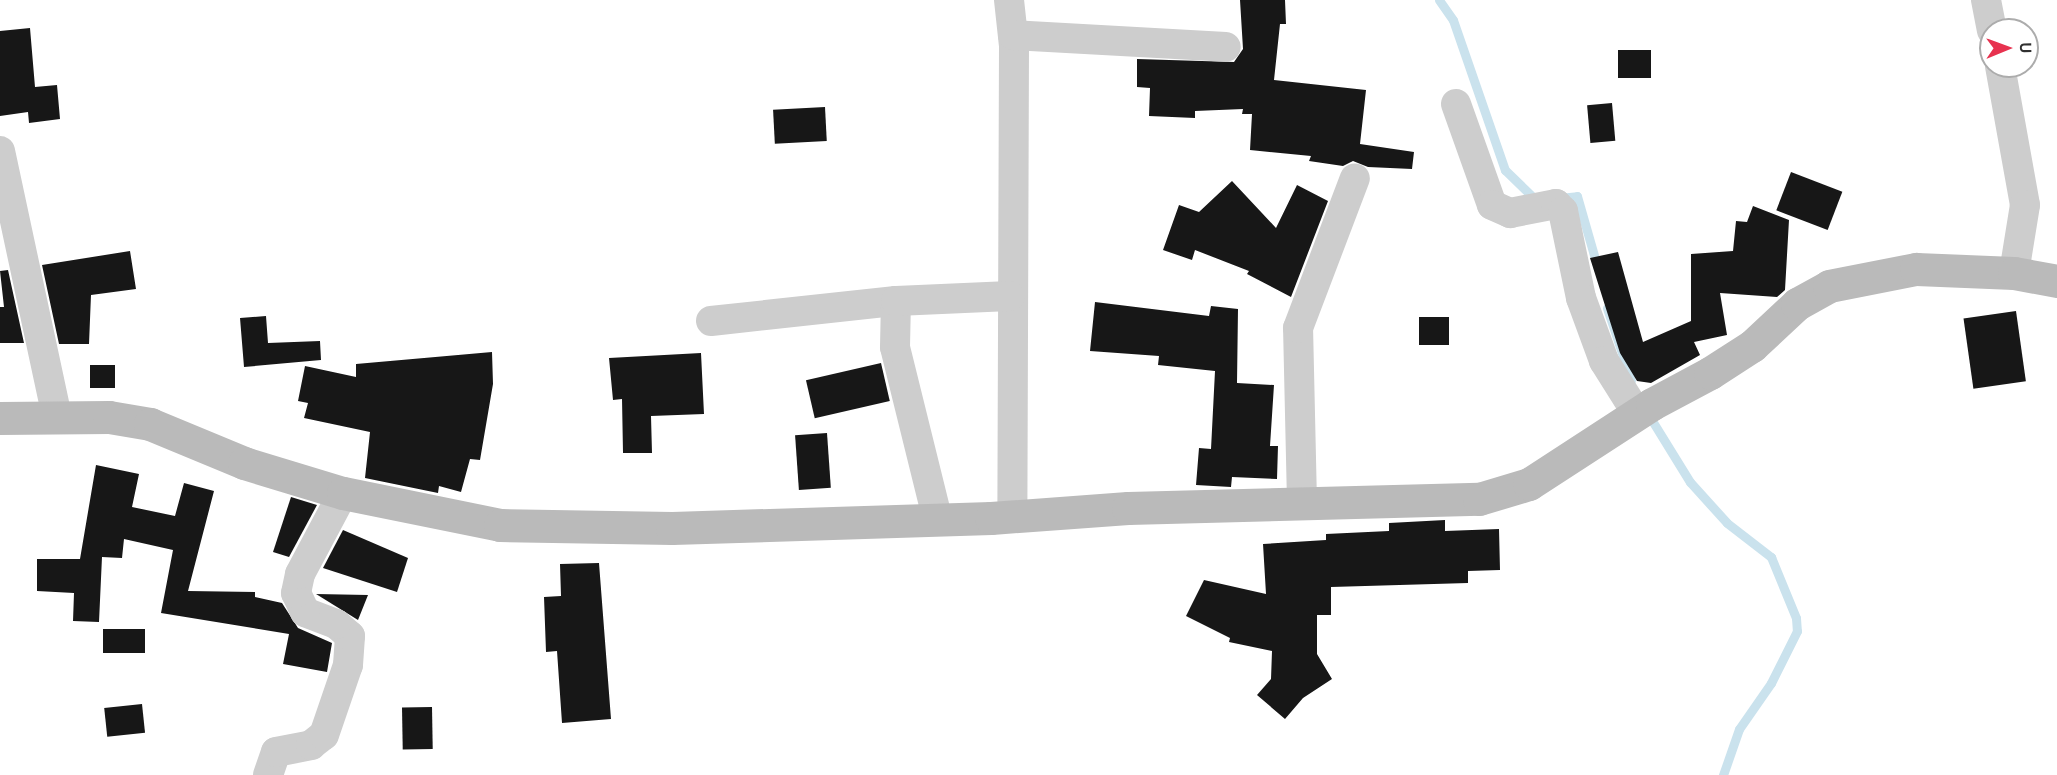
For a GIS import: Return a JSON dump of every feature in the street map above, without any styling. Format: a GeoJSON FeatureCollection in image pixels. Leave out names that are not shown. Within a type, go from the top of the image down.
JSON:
{"type":"FeatureCollection","features":[{"type":"Feature","properties":{"kind":"street"},"geometry":{"type":"LineString","coordinates":[[1009,0],[1013,35],[1010,296],[1012,516]]}},
{"type":"Feature","properties":{"kind":"street"},"geometry":{"type":"LineString","coordinates":[[1986,0],[1990,18]]}},
{"type":"Feature","properties":{"kind":"street"},"geometry":{"type":"LineString","coordinates":[[1013,35],[1226,47]]}},
{"type":"Feature","properties":{"kind":"street"},"geometry":{"type":"LineString","coordinates":[[2002,78],[2025,205],[2014,273]]}},
{"type":"Feature","properties":{"kind":"street"},"geometry":{"type":"LineString","coordinates":[[1456,104],[1492,205],[1510,213],[1556,204],[1563,212],[1581,298],[1604,361],[1643,411]]}},
{"type":"Feature","properties":{"kind":"street"},"geometry":{"type":"LineString","coordinates":[[0,151],[57,417]]}},
{"type":"Feature","properties":{"kind":"street"},"geometry":{"type":"LineString","coordinates":[[1302,502],[1298,328],[1309,288],[1355,178]]}},
{"type":"Feature","properties":{"kind":"street"},"geometry":{"type":"LineString","coordinates":[[0,418],[108,417],[172,429],[236,460],[343,493],[430,513],[521,526],[672,528],[938,521],[1302,502],[1502,495],[1529,483],[1643,411],[1738,355],[1797,304],[1828,286],[1916,269],[2014,273],[2057,281]]}},
{"type":"Feature","properties":{"kind":"street"},"geometry":{"type":"LineString","coordinates":[[711,321],[896,301],[1010,296]]}},
{"type":"Feature","properties":{"kind":"street"},"geometry":{"type":"LineString","coordinates":[[896,301],[895,347],[938,521]]}},
{"type":"Feature","properties":{"kind":"street"},"geometry":{"type":"LineString","coordinates":[[268,775],[276,752],[311,746],[324,735],[348,665],[350,636],[336,624],[306,612],[296,593],[300,574],[343,493]]}},
{"type":"Feature","properties":{"kind":"building"},"geometry":{"type":"Polygon","coordinates":[[[1240,0],[1285,0],[1286,24],[1280,24],[1274,80],[1366,90],[1360,144],[1414,152],[1412,169],[1368,167],[1353,161],[1343,166],[1309,161],[1311,156],[1250,150],[1252,114],[1242,114],[1243,109],[1195,111],[1195,118],[1149,116],[1150,88],[1137,87],[1137,59],[1234,62],[1243,49],[1240,0]]]}},
{"type":"Feature","properties":{"kind":"building"},"geometry":{"type":"Polygon","coordinates":[[[30,28],[35,87],[57,85],[60,119],[29,123],[28,112],[0,116],[0,31],[30,28]]]}},
{"type":"Feature","properties":{"kind":"building"},"geometry":{"type":"Polygon","coordinates":[[[1618,50],[1651,50],[1651,78],[1618,78],[1618,50]]]}},
{"type":"Feature","properties":{"kind":"building"},"geometry":{"type":"Polygon","coordinates":[[[1612,103],[1615,141],[1590,143],[1587,105],[1612,103]]]}},
{"type":"Feature","properties":{"kind":"building"},"geometry":{"type":"Polygon","coordinates":[[[825,107],[827,141],[775,144],[773,110],[825,107]]]}},
{"type":"Feature","properties":{"kind":"building"},"geometry":{"type":"Polygon","coordinates":[[[1791,172],[1842,192],[1828,230],[1776,210],[1791,172]]]}},
{"type":"Feature","properties":{"kind":"building"},"geometry":{"type":"Polygon","coordinates":[[[1232,181],[1276,228],[1297,185],[1328,201],[1291,297],[1247,274],[1249,271],[1195,250],[1192,260],[1163,250],[1179,205],[1199,212],[1232,181]]]}},
{"type":"Feature","properties":{"kind":"building"},"geometry":{"type":"Polygon","coordinates":[[[1753,206],[1789,220],[1785,290],[1777,297],[1720,293],[1727,335],[1694,342],[1700,355],[1651,383],[1637,381],[1620,353],[1590,258],[1618,252],[1643,342],[1691,321],[1691,254],[1733,251],[1736,221],[1747,222],[1753,206]]]}},
{"type":"Feature","properties":{"kind":"building"},"geometry":{"type":"Polygon","coordinates":[[[130,251],[136,289],[91,295],[89,344],[59,344],[42,265],[130,251]]]}},
{"type":"Feature","properties":{"kind":"building"},"geometry":{"type":"Polygon","coordinates":[[[8,270],[24,343],[0,343],[0,307],[4,307],[0,271],[8,270]]]}},
{"type":"Feature","properties":{"kind":"building"},"geometry":{"type":"Polygon","coordinates":[[[1095,302],[1209,316],[1211,306],[1238,309],[1237,383],[1274,385],[1270,446],[1278,446],[1277,479],[1232,477],[1231,487],[1196,485],[1199,448],[1211,449],[1215,371],[1158,365],[1159,356],[1090,351],[1095,302]]]}},
{"type":"Feature","properties":{"kind":"building"},"geometry":{"type":"Polygon","coordinates":[[[2016,311],[2026,381],[1973,389],[1964,318],[2016,311]]]}},
{"type":"Feature","properties":{"kind":"building"},"geometry":{"type":"Polygon","coordinates":[[[266,316],[268,343],[320,341],[321,360],[244,367],[240,318],[266,316]]]}},
{"type":"Feature","properties":{"kind":"building"},"geometry":{"type":"Polygon","coordinates":[[[1419,317],[1449,317],[1449,345],[1419,345],[1419,317]]]}},
{"type":"Feature","properties":{"kind":"building"},"geometry":{"type":"Polygon","coordinates":[[[492,352],[493,384],[480,460],[470,459],[461,492],[439,486],[438,493],[365,478],[370,432],[304,418],[308,403],[298,401],[305,366],[356,377],[356,364],[492,352]]]}},
{"type":"Feature","properties":{"kind":"building"},"geometry":{"type":"Polygon","coordinates":[[[701,353],[704,414],[651,416],[652,453],[623,453],[622,399],[613,400],[609,358],[701,353]]]}},
{"type":"Feature","properties":{"kind":"building"},"geometry":{"type":"Polygon","coordinates":[[[881,363],[890,401],[815,418],[806,380],[881,363]]]}},
{"type":"Feature","properties":{"kind":"building"},"geometry":{"type":"Polygon","coordinates":[[[90,365],[115,365],[115,388],[90,388],[90,365]]]}},
{"type":"Feature","properties":{"kind":"building"},"geometry":{"type":"Polygon","coordinates":[[[827,433],[831,488],[799,490],[795,435],[827,433]]]}},
{"type":"Feature","properties":{"kind":"building"},"geometry":{"type":"Polygon","coordinates":[[[96,465],[139,474],[132,507],[175,516],[184,483],[214,491],[188,591],[255,592],[255,597],[282,603],[298,628],[332,643],[327,672],[283,664],[289,634],[161,613],[173,550],[124,539],[122,558],[102,557],[99,622],[73,621],[74,593],[37,591],[37,559],[80,559],[96,465]]]}},
{"type":"Feature","properties":{"kind":"building"},"geometry":{"type":"Polygon","coordinates":[[[291,497],[317,505],[289,557],[273,552],[291,497]]]}},
{"type":"Feature","properties":{"kind":"building"},"geometry":{"type":"Polygon","coordinates":[[[1445,520],[1445,531],[1499,529],[1500,570],[1468,571],[1468,583],[1331,587],[1331,615],[1317,615],[1317,654],[1332,679],[1303,698],[1285,719],[1257,695],[1271,679],[1272,651],[1229,642],[1230,638],[1186,616],[1204,580],[1266,594],[1263,544],[1326,540],[1326,534],[1389,531],[1389,523],[1445,520]]]}},
{"type":"Feature","properties":{"kind":"building"},"geometry":{"type":"Polygon","coordinates":[[[343,530],[408,558],[397,592],[323,568],[343,530]]]}},
{"type":"Feature","properties":{"kind":"building"},"geometry":{"type":"Polygon","coordinates":[[[599,563],[611,719],[562,723],[557,651],[546,652],[544,597],[561,596],[560,564],[599,563]]]}},
{"type":"Feature","properties":{"kind":"building"},"geometry":{"type":"Polygon","coordinates":[[[316,594],[368,595],[358,620],[316,594]]]}},
{"type":"Feature","properties":{"kind":"building"},"geometry":{"type":"Polygon","coordinates":[[[103,629],[145,629],[145,653],[103,653],[103,629]]]}},
{"type":"Feature","properties":{"kind":"building"},"geometry":{"type":"Polygon","coordinates":[[[142,704],[145,733],[107,737],[104,708],[142,704]]]}},
{"type":"Feature","properties":{"kind":"building"},"geometry":{"type":"Polygon","coordinates":[[[432,707],[433,749],[403,750],[402,708],[432,707]]]}},
{"type":"Feature","properties":{"kind":"waterway"},"geometry":{"type":"LineString","coordinates":[[1439,0],[1453,20],[1505,170],[1536,200]]}},
{"type":"Feature","properties":{"kind":"waterway"},"geometry":{"type":"LineString","coordinates":[[1559,198],[1577,196],[1598,269]]}},
{"type":"Feature","properties":{"kind":"waterway"},"geometry":{"type":"LineString","coordinates":[[1607,308],[1631,380]]}},
{"type":"Feature","properties":{"kind":"waterway"},"geometry":{"type":"LineString","coordinates":[[1648,414],[1690,482],[1727,523],[1771,557],[1796,618],[1797,631],[1771,683],[1739,729],[1723,775]]}}]}
